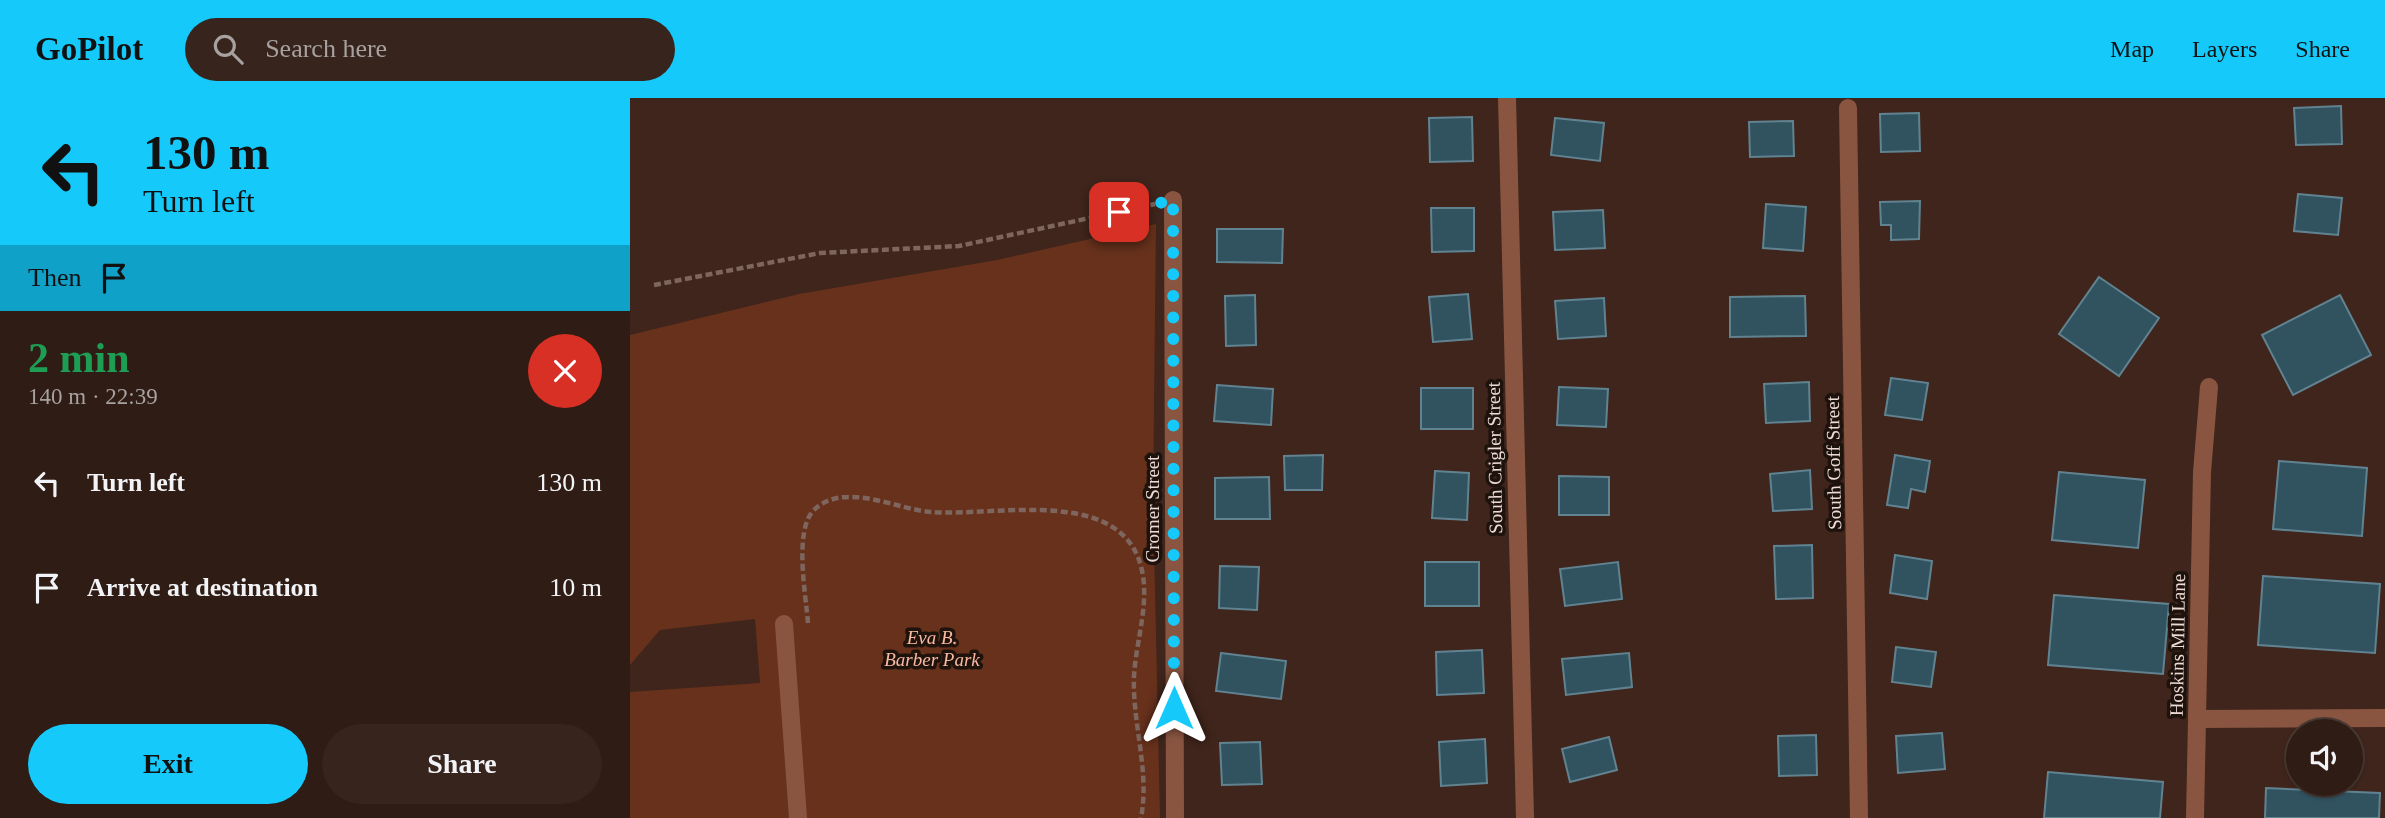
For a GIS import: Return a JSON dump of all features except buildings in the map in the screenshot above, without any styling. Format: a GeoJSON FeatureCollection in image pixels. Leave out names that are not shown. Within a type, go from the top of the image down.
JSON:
{"type":"FeatureCollection","features":[{"type":"Feature","properties":{"kind":"street","name":"South Crigler Street"},"geometry":{"type":"LineString","coordinates":[[1507,98],[1525,818]]}},
{"type":"Feature","properties":{"kind":"street","name":"South Goff Street"},"geometry":{"type":"LineString","coordinates":[[1848,108],[1859,818]]}},
{"type":"Feature","properties":{"kind":"street","name":"Cromer Street"},"geometry":{"type":"LineString","coordinates":[[1173,200],[1175,818]]}},
{"type":"Feature","properties":{"kind":"street","name":"Hoskins Mill Lane"},"geometry":{"type":"LineString","coordinates":[[2195,818],[2202,472],[2209,387]]}},
{"type":"Feature","properties":{"kind":"street"},"geometry":{"type":"LineString","coordinates":[[784,624],[798,818]]}},
{"type":"Feature","properties":{"kind":"street"},"geometry":{"type":"LineString","coordinates":[[2197,719],[2385,718]]}},
{"type":"Feature","properties":{"kind":"path"},"geometry":{"type":"LineString","coordinates":[[654,285],[820,253],[959,246],[1173,200]]}},
{"type":"Feature","properties":{"kind":"path"},"geometry":{"type":"LineString","coordinates":[[808,626],[803,536],[807,520],[815,509],[833,499],[854,496],[912,511],[942,513],[1046,509],[1110,524],[1128,536],[1139,553],[1144,578],[1143,618],[1134,678],[1134,710],[1145,788],[1142,818]]}},
{"type":"Feature","properties":{"kind":"green space","name":"Eva B. Barber Park"},"geometry":{"type":"Polygon","coordinates":[[[1156,224],[1153,499],[1160,818],[630,818],[630,692],[760,683],[755,619],[660,630],[630,665],[630,335],[799,294],[997,260],[1156,224]]]}},
{"type":"Feature","properties":{"kind":"route"},"geometry":{"type":"LineString","coordinates":[[1119,212],[1173,200],[1174,708]]}}]}
